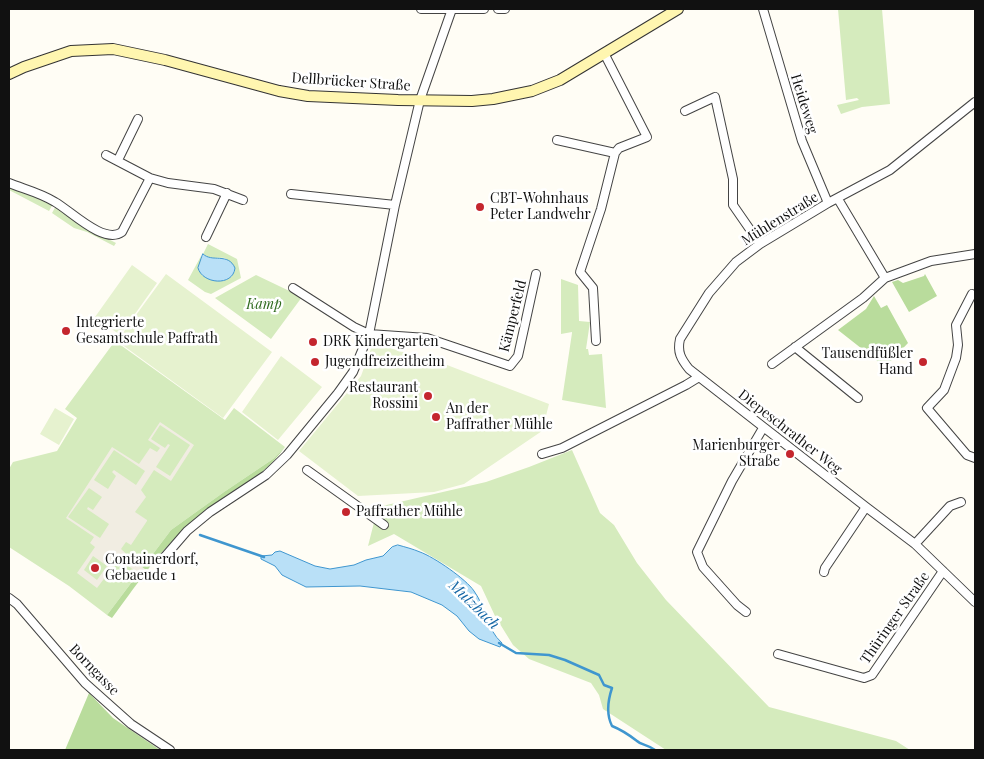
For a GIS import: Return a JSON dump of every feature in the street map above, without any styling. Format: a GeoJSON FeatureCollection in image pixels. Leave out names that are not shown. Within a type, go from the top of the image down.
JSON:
{"type":"FeatureCollection","features":[{"type":"Feature","properties":{"kind":"main road","name":"Dellbrücker Straße"},"geometry":{"type":"LineString","coordinates":[[9,74],[71,51],[113,49],[165,60],[279,91],[308,96],[472,101],[517,95],[560,80],[678,9]]}},
{"type":"Feature","properties":{"kind":"street"},"geometry":{"type":"LineString","coordinates":[[421,9],[484,9]]}},
{"type":"Feature","properties":{"kind":"street"},"geometry":{"type":"LineString","coordinates":[[160,561],[187,531],[210,512],[266,475],[287,455],[353,372],[369,334],[395,205],[420,100],[452,9]]}},
{"type":"Feature","properties":{"kind":"street"},"geometry":{"type":"LineString","coordinates":[[498,9],[505,9]]}},
{"type":"Feature","properties":{"kind":"street","name":"Heideweg"},"geometry":{"type":"LineString","coordinates":[[763,9],[802,141],[828,204]]}},
{"type":"Feature","properties":{"kind":"street"},"geometry":{"type":"LineString","coordinates":[[596,341],[593,288],[580,272],[601,209],[615,153],[619,148],[647,136],[604,53]]}},
{"type":"Feature","properties":{"kind":"street"},"geometry":{"type":"LineString","coordinates":[[685,111],[715,97],[733,179],[733,205],[760,244]]}},
{"type":"Feature","properties":{"kind":"street","name":"Mühlenstraße"},"geometry":{"type":"LineString","coordinates":[[699,377],[688,369],[680,358],[680,339],[709,294],[736,262],[760,244],[890,170],[975,102]]}},
{"type":"Feature","properties":{"kind":"street"},"geometry":{"type":"LineString","coordinates":[[118,160],[138,119]]}},
{"type":"Feature","properties":{"kind":"street"},"geometry":{"type":"LineString","coordinates":[[557,140],[615,153]]}},
{"type":"Feature","properties":{"kind":"street"},"geometry":{"type":"LineString","coordinates":[[106,155],[150,178],[168,183],[214,189],[243,200]]}},
{"type":"Feature","properties":{"kind":"street"},"geometry":{"type":"LineString","coordinates":[[9,183],[56,202],[82,222],[113,236],[122,232],[150,178]]}},
{"type":"Feature","properties":{"kind":"street"},"geometry":{"type":"LineString","coordinates":[[206,237],[227,193]]}},
{"type":"Feature","properties":{"kind":"street"},"geometry":{"type":"LineString","coordinates":[[291,194],[395,205]]}},
{"type":"Feature","properties":{"kind":"street"},"geometry":{"type":"LineString","coordinates":[[838,199],[885,278]]}},
{"type":"Feature","properties":{"kind":"street"},"geometry":{"type":"LineString","coordinates":[[772,364],[863,298],[885,278],[931,261],[975,254]]}},
{"type":"Feature","properties":{"kind":"street","name":"Kämperfeld"},"geometry":{"type":"LineString","coordinates":[[369,334],[427,338],[510,366],[518,356],[536,274]]}},
{"type":"Feature","properties":{"kind":"street"},"geometry":{"type":"LineString","coordinates":[[293,288],[354,327],[369,334]]}},
{"type":"Feature","properties":{"kind":"street"},"geometry":{"type":"LineString","coordinates":[[972,294],[956,325],[958,345],[956,358],[944,390],[927,408],[967,455],[975,458]]}},
{"type":"Feature","properties":{"kind":"street"},"geometry":{"type":"LineString","coordinates":[[795,347],[858,398]]}},
{"type":"Feature","properties":{"kind":"street"},"geometry":{"type":"LineString","coordinates":[[542,454],[562,448],[699,377]]}},
{"type":"Feature","properties":{"kind":"street","name":"Diepeschrather Weg"},"geometry":{"type":"LineString","coordinates":[[699,377],[915,544],[975,602]]}},
{"type":"Feature","properties":{"kind":"street"},"geometry":{"type":"LineString","coordinates":[[746,612],[737,605],[703,567],[697,552],[732,481],[763,428]]}},
{"type":"Feature","properties":{"kind":"street"},"geometry":{"type":"LineString","coordinates":[[307,470],[384,525]]}},
{"type":"Feature","properties":{"kind":"street"},"geometry":{"type":"LineString","coordinates":[[915,544],[950,506],[961,502]]}},
{"type":"Feature","properties":{"kind":"street"},"geometry":{"type":"LineString","coordinates":[[824,572],[866,507]]}},
{"type":"Feature","properties":{"kind":"street","name":"Thüringer Straße"},"geometry":{"type":"LineString","coordinates":[[778,654],[864,678],[872,675],[943,571]]}},
{"type":"Feature","properties":{"kind":"street","name":"Borngasse"},"geometry":{"type":"LineString","coordinates":[[9,598],[17,604],[85,683],[132,724],[170,750]]}},
{"type":"Feature","properties":{"kind":"green space"},"geometry":{"type":"Polygon","coordinates":[[[838,9],[882,9],[890,104],[862,107],[841,114],[837,105],[859,100],[857,98],[846,100],[838,9]]]}},
{"type":"Feature","properties":{"kind":"green space"},"geometry":{"type":"Polygon","coordinates":[[[9,185],[53,204],[49,211],[9,190],[9,185]]]}},
{"type":"Feature","properties":{"kind":"green space"},"geometry":{"type":"Polygon","coordinates":[[[56,206],[85,227],[116,243],[114,246],[87,232],[74,228],[52,213],[56,206]]]}},
{"type":"Feature","properties":{"kind":"green space"},"geometry":{"type":"Polygon","coordinates":[[[208,244],[237,259],[241,278],[211,294],[188,280],[201,256],[201,274],[210,279],[216,281],[226,280],[233,274],[235,268],[225,258],[205,256],[203,254],[208,244]]]}},
{"type":"Feature","properties":{"kind":"green space"},"geometry":{"type":"Polygon","coordinates":[[[132,265],[157,283],[120,335],[95,317],[132,265]]]}},
{"type":"Feature","properties":{"kind":"green space"},"geometry":{"type":"Polygon","coordinates":[[[166,274],[272,352],[223,418],[117,341],[166,274]]]}},
{"type":"Feature","properties":{"kind":"green space"},"geometry":{"type":"Polygon","coordinates":[[[925,274],[937,296],[909,312],[892,282],[898,280],[903,283],[925,274]]]}},
{"type":"Feature","properties":{"kind":"green space","name":"Kamp"},"geometry":{"type":"Polygon","coordinates":[[[256,275],[302,297],[271,339],[215,298],[256,275]]]}},
{"type":"Feature","properties":{"kind":"green space"},"geometry":{"type":"Polygon","coordinates":[[[561,279],[578,285],[579,321],[590,322],[586,349],[588,349],[589,355],[602,354],[606,408],[562,400],[572,332],[561,334],[561,279]]]}},
{"type":"Feature","properties":{"kind":"green space"},"geometry":{"type":"Polygon","coordinates":[[[874,296],[881,308],[887,305],[908,343],[885,367],[838,330],[866,309],[874,296]]]}},
{"type":"Feature","properties":{"kind":"green space"},"geometry":{"type":"Polygon","coordinates":[[[115,341],[225,420],[234,408],[285,447],[273,459],[171,530],[107,615],[69,586],[9,547],[9,469],[13,462],[57,451],[77,418],[65,409],[115,341]]]}},
{"type":"Feature","properties":{"kind":"green space","name":"An der Paffrather Mühle"},"geometry":{"type":"Polygon","coordinates":[[[373,343],[447,365],[549,404],[542,431],[464,484],[434,492],[358,496],[299,451],[361,376],[373,343]]]}},
{"type":"Feature","properties":{"kind":"green space"},"geometry":{"type":"Polygon","coordinates":[[[281,356],[322,387],[278,440],[242,412],[281,356]]]}},
{"type":"Feature","properties":{"kind":"green space"},"geometry":{"type":"Polygon","coordinates":[[[55,408],[74,419],[59,445],[40,434],[55,408]]]}},
{"type":"Feature","properties":{"kind":"green space"},"geometry":{"type":"Polygon","coordinates":[[[285,447],[263,471],[250,482],[185,529],[146,572],[112,618],[107,615],[171,530],[273,459],[285,447]]]}},
{"type":"Feature","properties":{"kind":"green space"},"geometry":{"type":"Polygon","coordinates":[[[572,450],[600,513],[614,525],[637,563],[666,600],[769,707],[896,741],[910,750],[666,750],[603,709],[599,695],[591,683],[529,659],[513,645],[495,616],[481,586],[394,534],[368,546],[378,507],[486,482],[572,450]]]}},
{"type":"Feature","properties":{"kind":"green space"},"geometry":{"type":"Polygon","coordinates":[[[89,693],[113,718],[160,750],[65,750],[89,693]]]}},
{"type":"Feature","properties":{"kind":"shaded area"},"geometry":{"type":"Polygon","coordinates":[[[160,422],[194,445],[171,481],[154,470],[141,490],[146,497],[135,512],[147,521],[131,545],[126,542],[121,549],[136,563],[145,569],[149,569],[143,577],[119,559],[97,588],[77,573],[95,547],[90,543],[94,537],[66,518],[112,447],[139,464],[150,448],[157,452],[160,448],[148,440],[160,422]],[[160,425],[151,439],[165,448],[168,444],[170,445],[156,467],[170,476],[190,445],[160,425]],[[114,450],[94,480],[108,489],[116,476],[112,472],[114,470],[136,485],[145,471],[114,450]],[[89,488],[68,517],[100,538],[109,524],[87,509],[88,507],[93,510],[102,497],[89,488]],[[93,556],[84,570],[97,580],[107,566],[93,556]]]}},
{"type":"Feature","properties":{"kind":"water"},"geometry":{"type":"Polygon","coordinates":[[[203,254],[211,258],[228,260],[235,268],[233,274],[223,281],[211,280],[205,277],[198,268],[203,254]]]}},
{"type":"Feature","properties":{"kind":"water"},"geometry":{"type":"Polygon","coordinates":[[[398,545],[426,555],[449,569],[470,586],[478,597],[489,625],[502,643],[500,647],[479,639],[469,631],[457,616],[442,605],[411,592],[360,586],[306,587],[282,575],[275,566],[261,559],[261,556],[272,555],[280,551],[315,566],[330,569],[354,565],[383,556],[392,547],[398,545]]]}},
{"type":"Feature","properties":{"kind":"waterway","name":"Mutzbach"},"geometry":{"type":"LineString","coordinates":[[200,535],[264,557]]}},
{"type":"Feature","properties":{"kind":"waterway","name":"Mutzbach"},"geometry":{"type":"LineString","coordinates":[[499,643],[516,653],[549,655],[599,675],[604,685],[612,688],[608,707],[612,726],[655,750]]}},
{"type":"Feature","properties":{"kind":"place","name":"CBT-Wohnhaus Peter Landwehr"},"geometry":{"type":"Point","coordinates":[480,207]}},
{"type":"Feature","properties":{"kind":"place","name":"Integrierte Gesamtschule Paffrath"},"geometry":{"type":"Point","coordinates":[66,331]}},
{"type":"Feature","properties":{"kind":"place","name":"DRK Kindergarten"},"geometry":{"type":"Point","coordinates":[313,342]}},
{"type":"Feature","properties":{"kind":"place","name":"Jugendfreizeitheim"},"geometry":{"type":"Point","coordinates":[315,362]}},
{"type":"Feature","properties":{"kind":"place","name":"Tausendfüßler Hand"},"geometry":{"type":"Point","coordinates":[923,362]}},
{"type":"Feature","properties":{"kind":"place","name":"Restaurant Rossini"},"geometry":{"type":"Point","coordinates":[428,396]}},
{"type":"Feature","properties":{"kind":"place","name":"An der Paffrather Mühle"},"geometry":{"type":"Point","coordinates":[436,417]}},
{"type":"Feature","properties":{"kind":"place","name":"Marienburger Straße"},"geometry":{"type":"Point","coordinates":[790,454]}},
{"type":"Feature","properties":{"kind":"place","name":"Paffrather Mühle"},"geometry":{"type":"Point","coordinates":[346,512]}},
{"type":"Feature","properties":{"kind":"place","name":"Containerdorf, Gebaeude 1"},"geometry":{"type":"Point","coordinates":[95,568]}}]}
